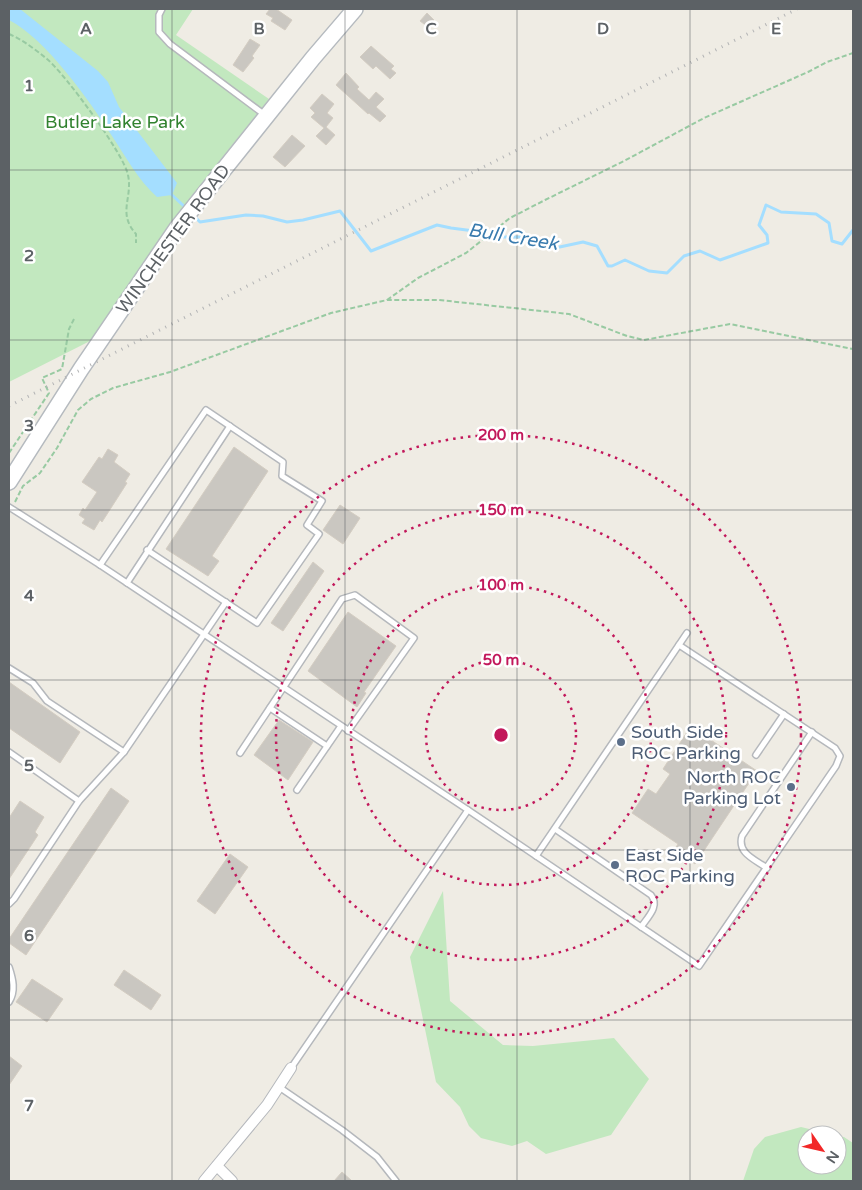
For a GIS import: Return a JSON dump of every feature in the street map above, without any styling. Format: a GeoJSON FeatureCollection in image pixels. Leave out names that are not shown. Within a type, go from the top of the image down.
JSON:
{"type":"FeatureCollection","features":[{"type":"Feature","properties":{"kind":"main road","name":"WINCHESTER ROAD"},"geometry":{"type":"LineString","coordinates":[[9,482],[81,369],[177,228],[266,116],[355,9]]}},
{"type":"Feature","properties":{"kind":"street"},"geometry":{"type":"LineString","coordinates":[[204,1181],[267,1105],[291,1068]]}},
{"type":"Feature","properties":{"kind":"street"},"geometry":{"type":"LineString","coordinates":[[217,1166],[232,1181]]}},
{"type":"Feature","properties":{"kind":"lane"},"geometry":{"type":"LineString","coordinates":[[162,9],[159,15],[159,32],[170,44],[266,116]]}},
{"type":"Feature","properties":{"kind":"lane"},"geometry":{"type":"LineString","coordinates":[[100,565],[206,410],[283,462],[282,476],[322,501],[307,525],[319,534],[257,623],[147,550]]}},
{"type":"Feature","properties":{"kind":"lane"},"geometry":{"type":"LineString","coordinates":[[127,583],[230,426]]}},
{"type":"Feature","properties":{"kind":"lane"},"geometry":{"type":"LineString","coordinates":[[10,508],[204,634],[699,966],[836,766],[840,756],[836,748],[679,645]]}},
{"type":"Feature","properties":{"kind":"lane"},"geometry":{"type":"LineString","coordinates":[[240,754],[342,599],[354,595],[414,638],[348,730]]}},
{"type":"Feature","properties":{"kind":"lane"},"geometry":{"type":"LineString","coordinates":[[9,904],[25,884],[79,801],[124,752],[226,602]]}},
{"type":"Feature","properties":{"kind":"lane"},"geometry":{"type":"LineString","coordinates":[[536,856],[687,633]]}},
{"type":"Feature","properties":{"kind":"lane"},"geometry":{"type":"LineString","coordinates":[[9,668],[33,684],[48,702],[124,752]]}},
{"type":"Feature","properties":{"kind":"lane"},"geometry":{"type":"LineString","coordinates":[[270,708],[327,746]]}},
{"type":"Feature","properties":{"kind":"lane"},"geometry":{"type":"LineString","coordinates":[[756,756],[784,714]]}},
{"type":"Feature","properties":{"kind":"lane"},"geometry":{"type":"LineString","coordinates":[[297,790],[341,726]]}},
{"type":"Feature","properties":{"kind":"lane"},"geometry":{"type":"LineString","coordinates":[[767,868],[742,851],[740,843],[742,836],[812,732]]}},
{"type":"Feature","properties":{"kind":"lane"},"geometry":{"type":"LineString","coordinates":[[9,752],[79,801]]}},
{"type":"Feature","properties":{"kind":"lane"},"geometry":{"type":"LineString","coordinates":[[291,1068],[468,810]]}},
{"type":"Feature","properties":{"kind":"lane"},"geometry":{"type":"LineString","coordinates":[[555,829],[651,894],[655,899],[655,906],[641,927]]}},
{"type":"Feature","properties":{"kind":"lane"},"geometry":{"type":"LineString","coordinates":[[9,967],[14,981],[12,998],[9,1002]]}},
{"type":"Feature","properties":{"kind":"lane"},"geometry":{"type":"LineString","coordinates":[[279,1087],[342,1130],[377,1158],[396,1181]]}},
{"type":"Feature","properties":{"kind":"path"},"geometry":{"type":"LineString","coordinates":[[9,34],[29,45],[49,61],[91,112],[121,158],[128,174],[129,188],[126,216],[130,227],[136,234],[136,243]]}},
{"type":"Feature","properties":{"kind":"path"},"geometry":{"type":"LineString","coordinates":[[387,300],[418,278],[471,250],[510,218],[624,161],[704,118],[827,62],[853,53]]}},
{"type":"Feature","properties":{"kind":"path"},"geometry":{"type":"LineString","coordinates":[[10,508],[23,486],[40,473],[57,448],[78,410],[112,388],[170,372],[331,313],[387,300],[439,300],[570,314],[626,336],[644,340],[730,324],[853,349]]}},
{"type":"Feature","properties":{"kind":"path"},"geometry":{"type":"LineString","coordinates":[[9,452],[49,394],[42,378],[62,369],[69,329],[74,319]]}},
{"type":"Feature","properties":{"kind":"green space","name":"Butler Lake Park"},"geometry":{"type":"Polygon","coordinates":[[[9,9],[193,9],[176,35],[269,99],[214,168],[92,340],[9,382],[9,9]]]}},
{"type":"Feature","properties":{"kind":"green space"},"geometry":{"type":"Polygon","coordinates":[[[443,891],[450,1001],[503,1045],[533,1046],[614,1038],[649,1079],[611,1135],[546,1154],[527,1141],[512,1146],[481,1138],[469,1126],[460,1107],[436,1082],[410,957],[443,891]]]}},
{"type":"Feature","properties":{"kind":"green space"},"geometry":{"type":"Polygon","coordinates":[[[797,1128],[797,1175],[847,1175],[847,1139],[853,1143],[853,1181],[743,1181],[754,1149],[765,1137],[797,1128]]]}},
{"type":"Feature","properties":{"kind":"water"},"geometry":{"type":"Polygon","coordinates":[[[9,9],[20,9],[98,71],[108,82],[119,107],[177,183],[172,195],[157,197],[144,183],[79,88],[37,41],[9,20],[9,9]]]}},
{"type":"Feature","properties":{"kind":"building"},"geometry":{"type":"Polygon","coordinates":[[[270,9],[276,9],[292,20],[285,30],[271,21],[273,18],[266,14],[270,9]]]}},
{"type":"Feature","properties":{"kind":"building"},"geometry":{"type":"Polygon","coordinates":[[[427,13],[434,20],[428,27],[420,21],[427,13]]]}},
{"type":"Feature","properties":{"kind":"building"},"geometry":{"type":"Polygon","coordinates":[[[250,39],[260,45],[252,56],[254,58],[243,72],[233,65],[250,39]]]}},
{"type":"Feature","properties":{"kind":"building"},"geometry":{"type":"Polygon","coordinates":[[[371,46],[394,66],[391,69],[396,73],[390,79],[376,66],[373,69],[360,57],[371,46]]]}},
{"type":"Feature","properties":{"kind":"building"},"geometry":{"type":"Polygon","coordinates":[[[346,73],[359,87],[357,89],[369,100],[376,92],[384,99],[376,107],[386,116],[380,122],[368,114],[336,85],[346,73]]]}},
{"type":"Feature","properties":{"kind":"building"},"geometry":{"type":"Polygon","coordinates":[[[322,94],[334,104],[327,113],[333,118],[326,127],[335,135],[326,145],[316,136],[324,128],[311,117],[315,113],[310,108],[322,94]]]}},
{"type":"Feature","properties":{"kind":"building"},"geometry":{"type":"Polygon","coordinates":[[[292,135],[305,146],[285,167],[273,157],[292,135]]]}},
{"type":"Feature","properties":{"kind":"building"},"geometry":{"type":"Polygon","coordinates":[[[234,447],[268,471],[212,556],[219,561],[208,576],[166,549],[234,447]]]}},
{"type":"Feature","properties":{"kind":"building"},"geometry":{"type":"Polygon","coordinates":[[[108,449],[118,455],[114,462],[130,474],[125,482],[127,483],[102,522],[100,520],[94,530],[82,523],[85,519],[79,515],[83,508],[85,510],[97,492],[82,482],[99,457],[102,459],[108,449]]]}},
{"type":"Feature","properties":{"kind":"building"},"geometry":{"type":"Polygon","coordinates":[[[340,505],[360,518],[343,544],[323,530],[340,505]]]}},
{"type":"Feature","properties":{"kind":"building"},"geometry":{"type":"Polygon","coordinates":[[[313,562],[324,571],[283,631],[271,623],[313,562]]]}},
{"type":"Feature","properties":{"kind":"building"},"geometry":{"type":"Polygon","coordinates":[[[348,612],[396,646],[364,692],[366,693],[357,707],[308,671],[348,612]]]}},
{"type":"Feature","properties":{"kind":"building"},"geometry":{"type":"Polygon","coordinates":[[[9,682],[80,732],[60,763],[9,728],[9,682]]]}},
{"type":"Feature","properties":{"kind":"building"},"geometry":{"type":"Polygon","coordinates":[[[279,720],[313,742],[288,780],[254,755],[279,720]]]}},
{"type":"Feature","properties":{"kind":"building"},"geometry":{"type":"Polygon","coordinates":[[[689,729],[700,736],[702,734],[757,771],[695,864],[675,849],[678,844],[632,813],[648,789],[656,794],[670,774],[663,769],[689,729]]]}},
{"type":"Feature","properties":{"kind":"building"},"geometry":{"type":"Polygon","coordinates":[[[111,788],[129,801],[26,955],[9,943],[9,939],[111,788]]]}},
{"type":"Feature","properties":{"kind":"building"},"geometry":{"type":"Polygon","coordinates":[[[20,801],[44,817],[35,832],[38,835],[9,879],[9,818],[20,801]]]}},
{"type":"Feature","properties":{"kind":"building"},"geometry":{"type":"Polygon","coordinates":[[[230,854],[248,867],[215,914],[197,901],[230,854]]]}},
{"type":"Feature","properties":{"kind":"building"},"geometry":{"type":"Polygon","coordinates":[[[124,970],[161,995],[151,1010],[114,985],[124,970]]]}},
{"type":"Feature","properties":{"kind":"building"},"geometry":{"type":"Polygon","coordinates":[[[32,979],[63,999],[47,1022],[16,1002],[32,979]]]}},
{"type":"Feature","properties":{"kind":"building"},"geometry":{"type":"Polygon","coordinates":[[[9,1056],[22,1066],[9,1085],[9,1056]]]}},
{"type":"Feature","properties":{"kind":"building"},"geometry":{"type":"Polygon","coordinates":[[[342,1172],[352,1181],[334,1181],[342,1172]]]}},
{"type":"Feature","properties":{"kind":"waterway","name":"Bull Creek"},"geometry":{"type":"LineString","coordinates":[[172,195],[186,208]]}},
{"type":"Feature","properties":{"kind":"waterway","name":"Bull Creek"},"geometry":{"type":"LineString","coordinates":[[192,214],[200,222],[246,215],[263,216],[287,222],[340,211],[371,251],[437,225],[482,232],[495,237],[526,237],[555,248],[583,242],[597,246],[608,266],[625,260],[649,271],[667,273],[684,256],[700,251],[720,260],[768,243],[767,235],[759,225],[766,205],[781,212],[816,214],[829,223],[832,241],[842,244],[853,230]]}},
{"type":"Feature","properties":{"kind":"railway"},"geometry":{"type":"LineString","coordinates":[[9,406],[797,9]]}},
{"type":"Feature","properties":{"kind":"place","name":"South Side ROC Parking"},"geometry":{"type":"Point","coordinates":[621,742]}},
{"type":"Feature","properties":{"kind":"place","name":"North ROC Parking Lot"},"geometry":{"type":"Point","coordinates":[791,787]}},
{"type":"Feature","properties":{"kind":"place","name":"East Side ROC Parking"},"geometry":{"type":"Point","coordinates":[615,865]}}]}
